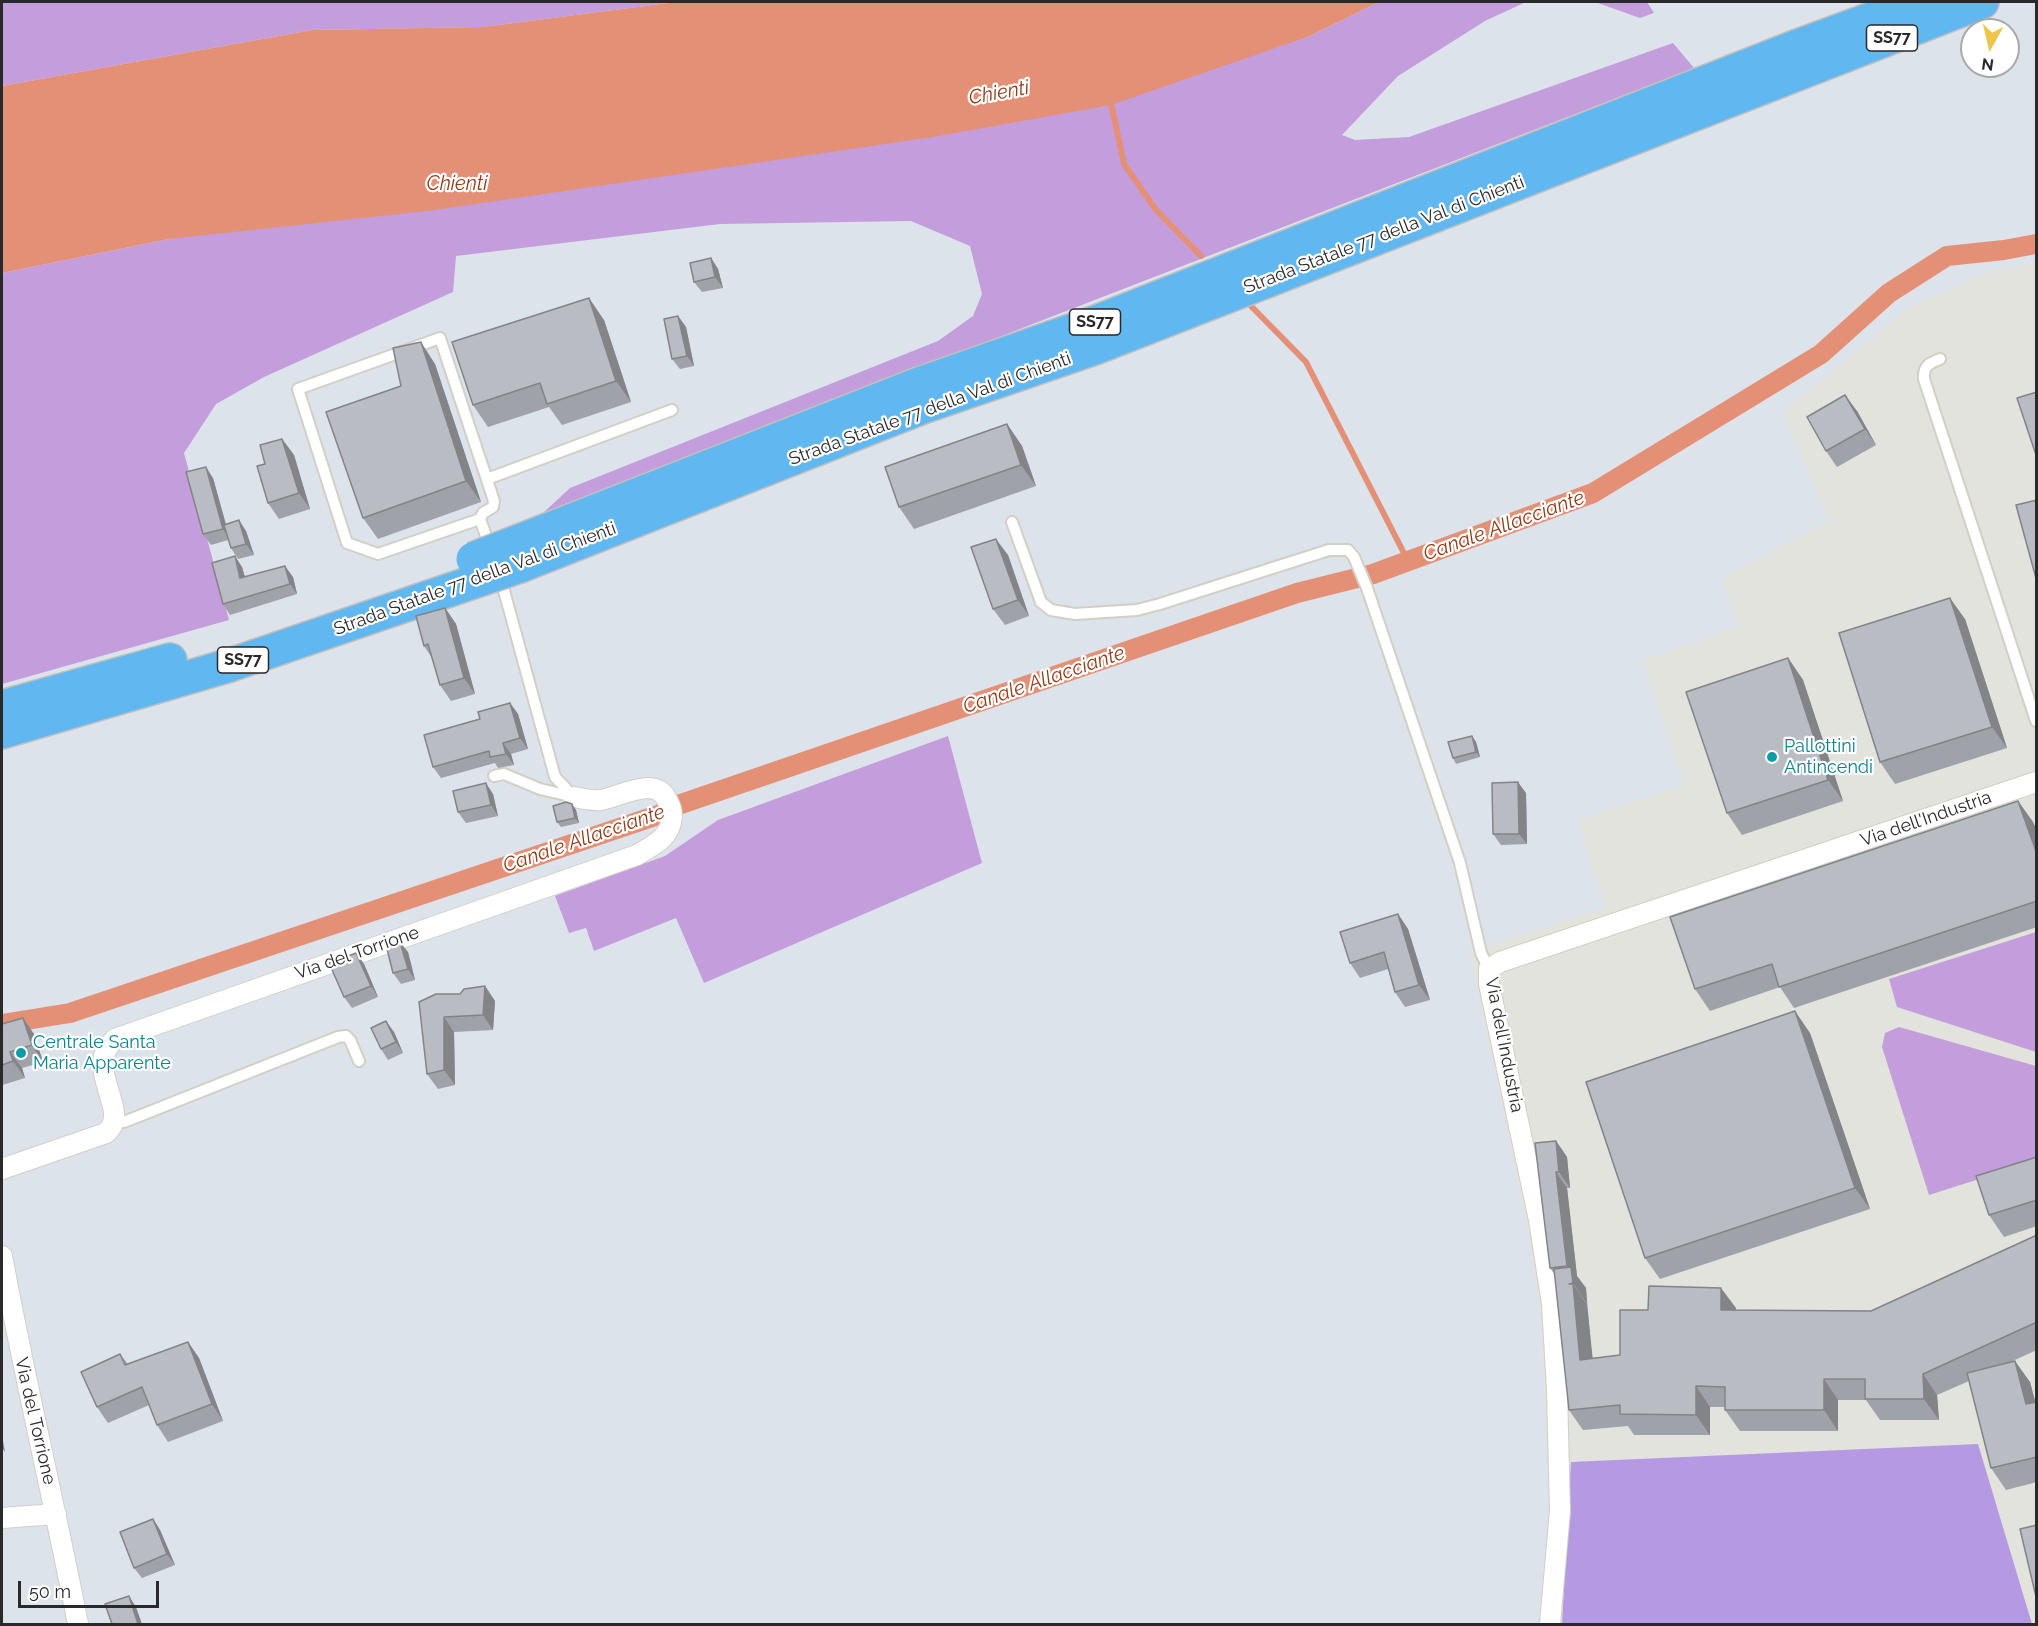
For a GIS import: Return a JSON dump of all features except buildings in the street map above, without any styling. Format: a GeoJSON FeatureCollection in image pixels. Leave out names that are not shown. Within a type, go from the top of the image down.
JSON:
{"type":"FeatureCollection","features":[{"type":"Feature","properties":{"kind":"highway","name":"Strada Statale 77 della Val di Chienti"},"geometry":{"type":"LineString","coordinates":[[1798,60],[1917,2]]}},
{"type":"Feature","properties":{"kind":"highway","name":"Strada Statale 77 della Val di Chienti"},"geometry":{"type":"LineString","coordinates":[[2,732],[227,666],[515,556],[916,385],[1107,318],[1798,60],[1982,2]]}},
{"type":"Feature","properties":{"kind":"highway","name":"Strada Statale 77 della Val di Chienti"},"geometry":{"type":"LineString","coordinates":[[2,707],[478,569]]}},
{"type":"Feature","properties":{"kind":"street","name":"Via dell'Industria"},"geometry":{"type":"LineString","coordinates":[[1550,1624],[1560,1511],[1552,1304],[1539,1220],[1489,984],[1489,969],[1500,962],[2037,782]]}},
{"type":"Feature","properties":{"kind":"street","name":"Via del Torrione"},"geometry":{"type":"LineString","coordinates":[[114,1122],[115,1115],[102,1069],[106,1047],[115,1039],[637,855],[663,839],[669,831],[671,809],[665,795],[656,789],[645,788],[605,800],[591,801],[574,797]]}},
{"type":"Feature","properties":{"kind":"street"},"geometry":{"type":"LineString","coordinates":[[2,1169],[106,1133],[112,1128],[114,1122]]}},
{"type":"Feature","properties":{"kind":"street","name":"Via del Torrione"},"geometry":{"type":"LineString","coordinates":[[2,1256],[24,1375],[56,1514],[78,1624]]}},
{"type":"Feature","properties":{"kind":"street"},"geometry":{"type":"LineString","coordinates":[[2,1518],[56,1514]]}},
{"type":"Feature","properties":{"kind":"lane"},"geometry":{"type":"LineString","coordinates":[[441,338],[494,501],[494,507],[483,513],[480,519],[378,554],[348,543],[298,388],[441,338]]}},
{"type":"Feature","properties":{"kind":"lane"},"geometry":{"type":"LineString","coordinates":[[1940,359],[1926,366],[1923,372],[1924,379],[2037,721]]}},
{"type":"Feature","properties":{"kind":"lane"},"geometry":{"type":"LineString","coordinates":[[487,479],[672,410]]}},
{"type":"Feature","properties":{"kind":"lane"},"geometry":{"type":"LineString","coordinates":[[480,519],[503,585],[555,777],[574,797]]}},
{"type":"Feature","properties":{"kind":"lane"},"geometry":{"type":"LineString","coordinates":[[1012,522],[1041,602],[1051,610],[1075,614],[1137,610],[1329,549],[1348,550],[1354,557],[1367,588],[1457,854],[1481,953],[1489,969]]}},
{"type":"Feature","properties":{"kind":"lane"},"geometry":{"type":"LineString","coordinates":[[494,776],[504,774],[540,789],[574,797]]}},
{"type":"Feature","properties":{"kind":"lane"},"geometry":{"type":"LineString","coordinates":[[114,1122],[124,1122],[338,1037],[346,1036],[350,1040],[359,1061]]}},
{"type":"Feature","properties":{"kind":"shaded area"},"geometry":{"type":"Polygon","coordinates":[[[2,2],[676,2],[483,27],[312,30],[2,86],[2,2]]]}},
{"type":"Feature","properties":{"kind":"shaded area"},"geometry":{"type":"Polygon","coordinates":[[[1379,2],[1526,2],[1485,21],[1398,76],[1342,135],[1355,140],[1409,137],[1673,43],[1694,68],[542,514],[570,488],[938,341],[973,316],[982,294],[970,246],[911,221],[720,224],[456,256],[453,292],[264,377],[216,404],[184,453],[229,620],[2,684],[2,273],[169,239],[1310,36],[1379,2]]]}},
{"type":"Feature","properties":{"kind":"shaded area"},"geometry":{"type":"Polygon","coordinates":[[[1595,2],[1647,2],[1654,13],[1640,18],[1595,2]]]}},
{"type":"Feature","properties":{"kind":"shaded area"},"geometry":{"type":"Polygon","coordinates":[[[2036,263],[2036,1624],[2032,1624],[1977,1444],[1547,1463],[1540,1309],[1527,1224],[1470,952],[1605,907],[1577,820],[1685,785],[1642,660],[1738,627],[1722,578],[1829,521],[1783,412],[1908,308],[1984,273],[2036,263]]]}},
{"type":"Feature","properties":{"kind":"shaded area"},"geometry":{"type":"Polygon","coordinates":[[[948,736],[982,863],[704,983],[676,918],[594,951],[586,928],[569,933],[555,896],[665,856],[718,820],[948,736]]]}},
{"type":"Feature","properties":{"kind":"shaded area"},"geometry":{"type":"Polygon","coordinates":[[[2036,932],[2036,1052],[1897,1007],[1889,979],[2036,932]]]}},
{"type":"Feature","properties":{"kind":"shaded area"},"geometry":{"type":"Polygon","coordinates":[[[1899,1027],[2036,1066],[2036,1161],[1929,1195],[1882,1047],[1885,1033],[1899,1027]]]}},
{"type":"Feature","properties":{"kind":"shaded area"},"geometry":{"type":"Polygon","coordinates":[[[1978,1444],[2032,1624],[1562,1624],[1571,1462],[1978,1444]]]}},
{"type":"Feature","properties":{"kind":"water","name":"Chienti"},"geometry":{"type":"Polygon","coordinates":[[[676,2],[1379,2],[1310,36],[1111,105],[933,137],[428,211],[169,239],[2,273],[2,86],[312,30],[483,27],[676,2]]]}},
{"type":"Feature","properties":{"kind":"waterway"},"geometry":{"type":"LineString","coordinates":[[1110,98],[1124,164],[1156,210],[1201,256]]}},
{"type":"Feature","properties":{"kind":"waterway","name":"Canale Allacciante"},"geometry":{"type":"LineString","coordinates":[[2,1024],[70,1013],[661,814],[678,805],[1297,593],[1373,574],[1593,493],[1821,354],[1889,293],[1947,256],[2036,244]]}},
{"type":"Feature","properties":{"kind":"waterway"},"geometry":{"type":"LineString","coordinates":[[1251,306],[1306,362],[1408,561]]}},
{"type":"Feature","properties":{"kind":"place","name":"Pallottini Antincendi"},"geometry":{"type":"Point","coordinates":[1772,757]}},
{"type":"Feature","properties":{"kind":"place","name":"Centrale Santa Maria Apparente"},"geometry":{"type":"Point","coordinates":[21,1053]}}]}
